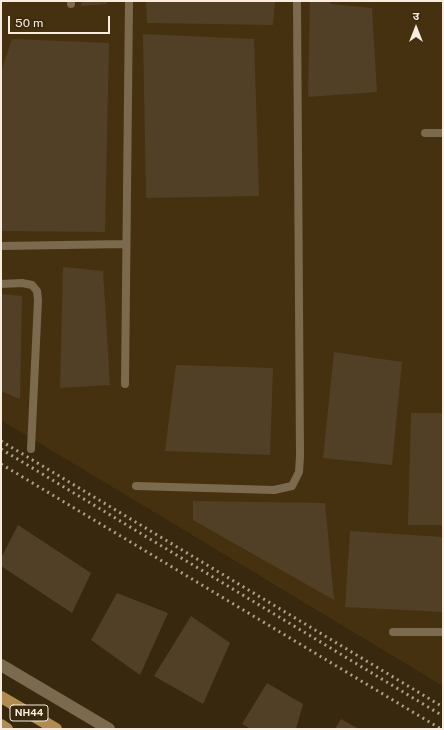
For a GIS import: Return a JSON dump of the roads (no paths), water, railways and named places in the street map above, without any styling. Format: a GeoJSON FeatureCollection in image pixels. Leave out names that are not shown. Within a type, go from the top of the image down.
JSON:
{"type":"FeatureCollection","features":[{"type":"Feature","properties":{"kind":"highway","name":"NH44"},"geometry":{"type":"LineString","coordinates":[[1,697],[56,729]]}},
{"type":"Feature","properties":{"kind":"highway","name":"NH44"},"geometry":{"type":"LineString","coordinates":[[1,725],[8,729]]}},
{"type":"Feature","properties":{"kind":"street"},"geometry":{"type":"LineString","coordinates":[[1,665],[109,729]]}},
{"type":"Feature","properties":{"kind":"lane"},"geometry":{"type":"LineString","coordinates":[[125,384],[130,1]]}},
{"type":"Feature","properties":{"kind":"lane"},"geometry":{"type":"LineString","coordinates":[[136,486],[274,490],[292,486],[299,472],[297,1]]}},
{"type":"Feature","properties":{"kind":"lane"},"geometry":{"type":"LineString","coordinates":[[425,133],[443,133]]}},
{"type":"Feature","properties":{"kind":"lane"},"geometry":{"type":"LineString","coordinates":[[1,246],[126,244]]}},
{"type":"Feature","properties":{"kind":"lane"},"geometry":{"type":"LineString","coordinates":[[1,284],[22,283],[32,285],[37,291],[38,300],[31,449]]}},
{"type":"Feature","properties":{"kind":"lane"},"geometry":{"type":"LineString","coordinates":[[393,632],[443,632]]}},
{"type":"Feature","properties":{"kind":"railway"},"geometry":{"type":"LineString","coordinates":[[1,441],[443,707]]}},
{"type":"Feature","properties":{"kind":"railway"},"geometry":{"type":"LineString","coordinates":[[1,449],[443,716]]}},
{"type":"Feature","properties":{"kind":"railway"},"geometry":{"type":"LineString","coordinates":[[1,464],[441,729]]}}]}
